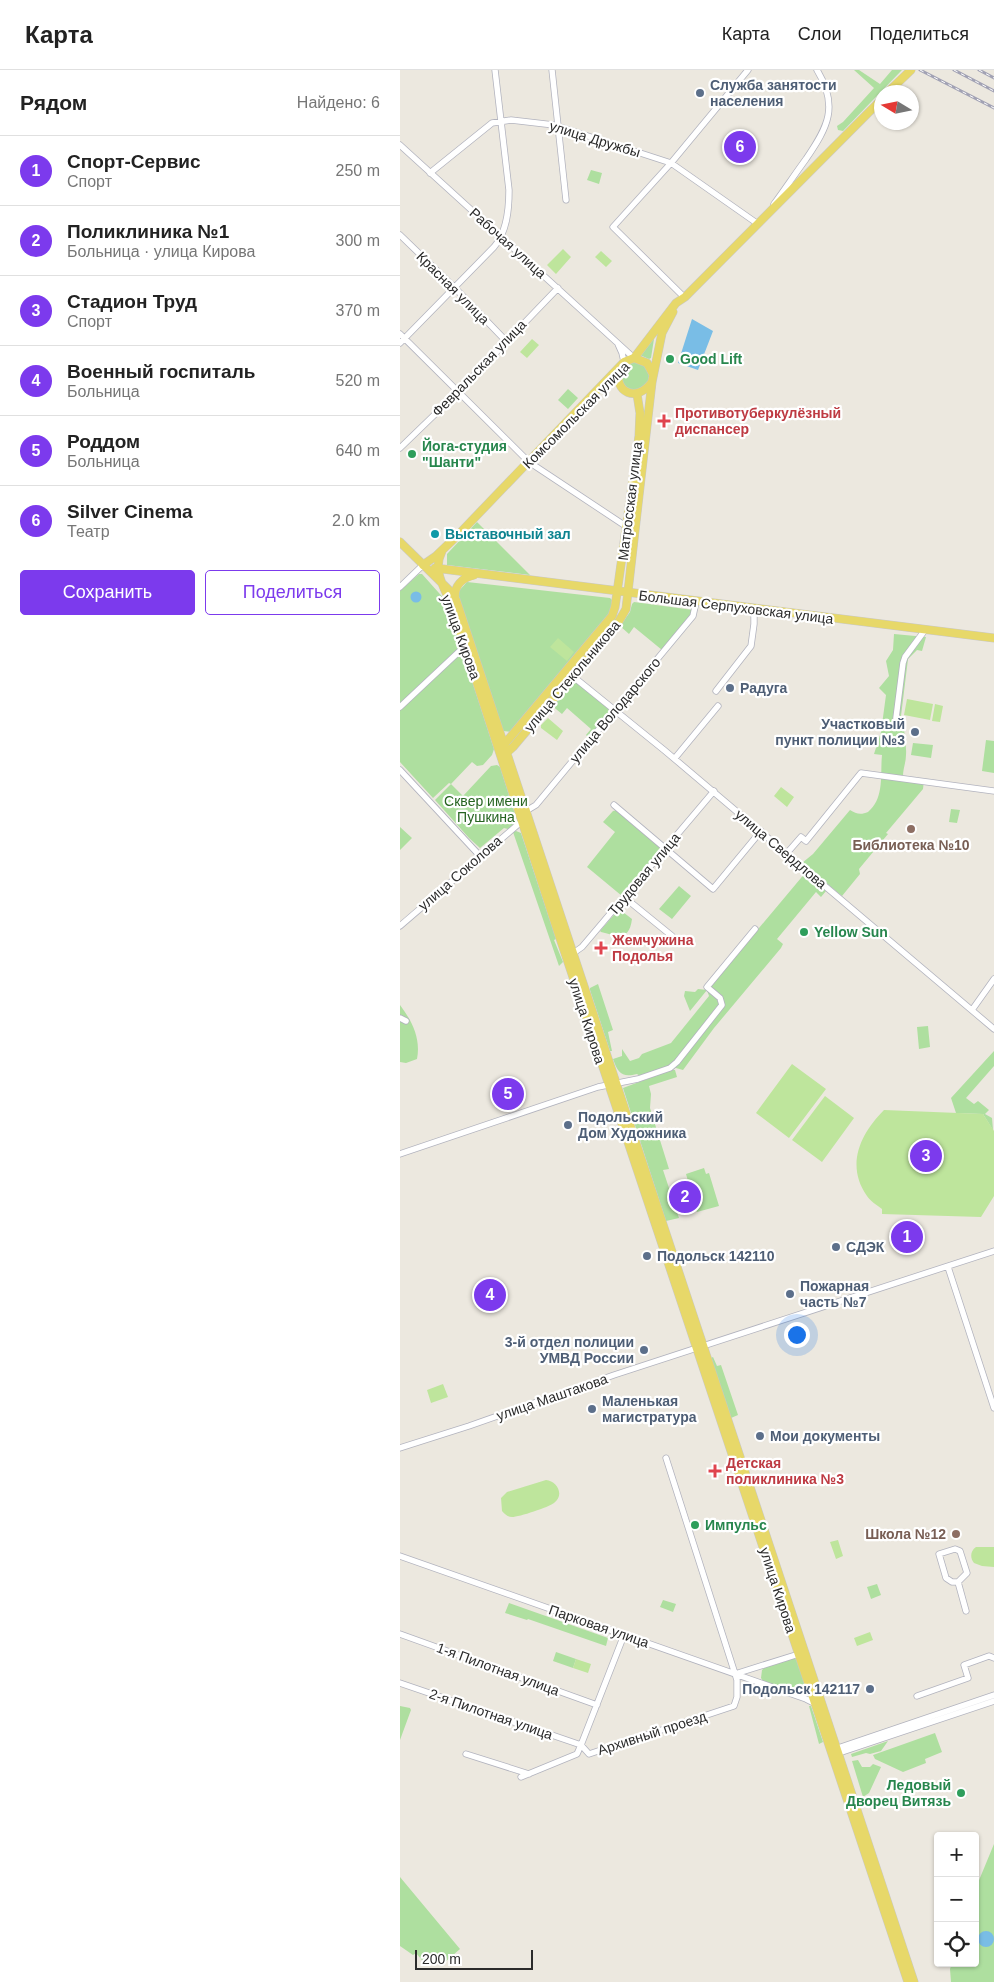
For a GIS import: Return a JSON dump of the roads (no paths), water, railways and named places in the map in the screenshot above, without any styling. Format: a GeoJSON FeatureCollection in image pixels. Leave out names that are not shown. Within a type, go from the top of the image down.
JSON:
{"type":"FeatureCollection","features":[{"type":"Feature","properties":{"kind":"main road"},"geometry":{"type":"LineString","coordinates":[[895,85],[911,70]]}},
{"type":"Feature","properties":{"kind":"main road","name":"Комсомольская улица"},"geometry":{"type":"LineString","coordinates":[[423,565],[442,551],[622,365],[634,358],[676,303],[758,224],[874,107]]}},
{"type":"Feature","properties":{"kind":"main road","name":"Комсомольская улица"},"geometry":{"type":"LineString","coordinates":[[652,379],[662,333],[670,316],[684,297]]}},
{"type":"Feature","properties":{"kind":"main road"},"geometry":{"type":"LineString","coordinates":[[622,365],[617,375],[618,383],[623,389],[637,394],[646,390],[652,379],[647,363],[634,358]]}},
{"type":"Feature","properties":{"kind":"main road","name":"Матросская улица"},"geometry":{"type":"LineString","coordinates":[[628,594],[652,379]]}},
{"type":"Feature","properties":{"kind":"main road","name":"Матросская улица"},"geometry":{"type":"LineString","coordinates":[[615,607],[619,592],[639,426],[640,408],[637,394]]}},
{"type":"Feature","properties":{"kind":"main road"},"geometry":{"type":"LineString","coordinates":[[400,542],[440,582]]}},
{"type":"Feature","properties":{"kind":"main road"},"geometry":{"type":"LineString","coordinates":[[440,582],[438,569],[439,557],[442,551]]}},
{"type":"Feature","properties":{"kind":"main road","name":"Большая Серпуховская улица"},"geometry":{"type":"LineString","coordinates":[[423,565],[438,569],[628,594],[994,638]]}},
{"type":"Feature","properties":{"kind":"main road"},"geometry":{"type":"LineString","coordinates":[[456,600],[455,591],[458,586],[466,578],[477,574]]}},
{"type":"Feature","properties":{"kind":"main road","name":"улица Кирова"},"geometry":{"type":"LineString","coordinates":[[440,582],[456,600],[572,966],[802,1653],[811,1690],[835,1751],[914,1982]]}},
{"type":"Feature","properties":{"kind":"main road","name":"улица Кирова"},"geometry":{"type":"LineString","coordinates":[[440,582],[450,603],[503,751]]}},
{"type":"Feature","properties":{"kind":"main road","name":"улица Стекольникова"},"geometry":{"type":"LineString","coordinates":[[569,673],[619,621],[626,609],[628,594]]}},
{"type":"Feature","properties":{"kind":"main road","name":"улица Стекольникова"},"geometry":{"type":"LineString","coordinates":[[503,751],[569,673],[612,616],[615,607]]}},
{"type":"Feature","properties":{"kind":"main road","name":"улица Кирова"},"geometry":{"type":"LineString","coordinates":[[552,903],[572,954],[572,966]]}},
{"type":"Feature","properties":{"kind":"main road","name":"улица Кирова"},"geometry":{"type":"LineString","coordinates":[[802,1653],[814,1680],[908,1982]]}},
{"type":"Feature","properties":{"kind":"street"},"geometry":{"type":"LineString","coordinates":[[494,70],[509,197],[501,238],[402,338],[529,462],[627,527]]}},
{"type":"Feature","properties":{"kind":"street"},"geometry":{"type":"LineString","coordinates":[[552,70],[560,127],[566,200]]}},
{"type":"Feature","properties":{"kind":"street"},"geometry":{"type":"LineString","coordinates":[[684,297],[613,227],[671,163],[748,70]]}},
{"type":"Feature","properties":{"kind":"street"},"geometry":{"type":"LineString","coordinates":[[766,215],[817,145],[827,124],[830,110],[827,92],[817,70]]}},
{"type":"Feature","properties":{"kind":"street","name":"улица Дружбы"},"geometry":{"type":"LineString","coordinates":[[430,173],[492,123],[511,120],[560,127],[671,163],[758,224]]}},
{"type":"Feature","properties":{"kind":"street","name":"Рабочая улица"},"geometry":{"type":"LineString","coordinates":[[400,145],[634,358]]}},
{"type":"Feature","properties":{"kind":"street","name":"Красная улица"},"geometry":{"type":"LineString","coordinates":[[400,236],[454,287],[506,341]]}},
{"type":"Feature","properties":{"kind":"street","name":"Февральская улица"},"geometry":{"type":"LineString","coordinates":[[400,448],[458,392],[558,288]]}},
{"type":"Feature","properties":{"kind":"street","name":"Рабочая улица"},"geometry":{"type":"LineString","coordinates":[[616,340],[622,353],[622,365]]}},
{"type":"Feature","properties":{"kind":"street"},"geometry":{"type":"LineString","coordinates":[[400,586],[423,565]]}},
{"type":"Feature","properties":{"kind":"street","name":"улица Володарского"},"geometry":{"type":"LineString","coordinates":[[525,817],[693,616],[696,602]]}},
{"type":"Feature","properties":{"kind":"street"},"geometry":{"type":"LineString","coordinates":[[716,691],[751,646],[754,610]]}},
{"type":"Feature","properties":{"kind":"street"},"geometry":{"type":"LineString","coordinates":[[896,718],[905,657],[925,630]]}},
{"type":"Feature","properties":{"kind":"street"},"geometry":{"type":"LineString","coordinates":[[400,706],[465,646]]}},
{"type":"Feature","properties":{"kind":"street","name":"улица Свердлова"},"geometry":{"type":"LineString","coordinates":[[569,673],[675,758],[994,1028]]}},
{"type":"Feature","properties":{"kind":"street"},"geometry":{"type":"LineString","coordinates":[[675,758],[718,706]]}},
{"type":"Feature","properties":{"kind":"street"},"geometry":{"type":"LineString","coordinates":[[400,770],[480,856]]}},
{"type":"Feature","properties":{"kind":"street"},"geometry":{"type":"LineString","coordinates":[[787,854],[801,837],[806,841],[861,773],[994,791]]}},
{"type":"Feature","properties":{"kind":"street","name":"Трудовая улица"},"geometry":{"type":"LineString","coordinates":[[572,954],[582,947],[714,791]]}},
{"type":"Feature","properties":{"kind":"street"},"geometry":{"type":"LineString","coordinates":[[614,805],[713,889],[761,831]]}},
{"type":"Feature","properties":{"kind":"street","name":"улица Соколова"},"geometry":{"type":"LineString","coordinates":[[400,926],[525,817]]}},
{"type":"Feature","properties":{"kind":"street"},"geometry":{"type":"LineString","coordinates":[[624,897],[672,936]]}},
{"type":"Feature","properties":{"kind":"street"},"geometry":{"type":"LineString","coordinates":[[400,1154],[583,1091],[638,1079],[670,1068],[677,1062],[722,1005],[720,998],[707,987],[754,929]]}},
{"type":"Feature","properties":{"kind":"street"},"geometry":{"type":"LineString","coordinates":[[972,1010],[994,979]]}},
{"type":"Feature","properties":{"kind":"street"},"geometry":{"type":"LineString","coordinates":[[400,1018],[406,1021]]}},
{"type":"Feature","properties":{"kind":"street","name":"улица Маштакова"},"geometry":{"type":"LineString","coordinates":[[400,1448],[700,1347],[994,1252]]}},
{"type":"Feature","properties":{"kind":"street"},"geometry":{"type":"LineString","coordinates":[[948,1268],[994,1408]]}},
{"type":"Feature","properties":{"kind":"street"},"geometry":{"type":"LineString","coordinates":[[666,1458],[735,1674],[802,1653]]}},
{"type":"Feature","properties":{"kind":"street"},"geometry":{"type":"LineString","coordinates":[[955,1549],[960,1551],[967,1573],[958,1582],[952,1582],[946,1578],[939,1554],[955,1549]]}},
{"type":"Feature","properties":{"kind":"street","name":"Парковая улица"},"geometry":{"type":"LineString","coordinates":[[400,1556],[798,1696],[816,1704]]}},
{"type":"Feature","properties":{"kind":"street"},"geometry":{"type":"LineString","coordinates":[[958,1582],[966,1611]]}},
{"type":"Feature","properties":{"kind":"street","name":"1-я Пилотная улица"},"geometry":{"type":"LineString","coordinates":[[400,1634],[597,1705]]}},
{"type":"Feature","properties":{"kind":"street"},"geometry":{"type":"LineString","coordinates":[[581,1745],[624,1635]]}},
{"type":"Feature","properties":{"kind":"street"},"geometry":{"type":"LineString","coordinates":[[917,1696],[968,1678],[964,1665],[989,1656],[994,1658]]}},
{"type":"Feature","properties":{"kind":"street","name":"Архивный проезд"},"geometry":{"type":"LineString","coordinates":[[521,1776],[577,1754],[581,1745],[589,1754],[734,1706],[737,1697],[735,1674]]}},
{"type":"Feature","properties":{"kind":"street"},"geometry":{"type":"LineString","coordinates":[[798,1696],[811,1690],[814,1680]]}},
{"type":"Feature","properties":{"kind":"street","name":"2-я Пилотная улица"},"geometry":{"type":"LineString","coordinates":[[400,1684],[581,1745]]}},
{"type":"Feature","properties":{"kind":"street"},"geometry":{"type":"LineString","coordinates":[[931,1720],[994,1695]]}},
{"type":"Feature","properties":{"kind":"street"},"geometry":{"type":"LineString","coordinates":[[835,1751],[994,1701]]}},
{"type":"Feature","properties":{"kind":"street"},"geometry":{"type":"LineString","coordinates":[[466,1754],[529,1774]]}},
{"type":"Feature","properties":{"kind":"water"},"geometry":{"type":"Polygon","coordinates":[[[692,319],[713,331],[698,370],[678,363],[692,319]]]}},
{"type":"Feature","properties":{"kind":"water"},"geometry":{"type":"Polygon","coordinates":[[[416,591],[422,597],[416,603],[410,597],[416,591]]]}},
{"type":"Feature","properties":{"kind":"water"},"geometry":{"type":"Polygon","coordinates":[[[983,1932],[989,1932],[993,1936],[993,1942],[989,1946],[983,1946],[979,1942],[979,1936],[983,1932]]]}},
{"type":"Feature","properties":{"kind":"railway"},"geometry":{"type":"LineString","coordinates":[[920,70],[994,108]]}},
{"type":"Feature","properties":{"kind":"railway"},"geometry":{"type":"LineString","coordinates":[[954,70],[994,91]]}},
{"type":"Feature","properties":{"kind":"railway"},"geometry":{"type":"LineString","coordinates":[[979,70],[994,78]]}},
{"type":"Feature","properties":{"kind":"place","name":"Служба занятости населения"},"geometry":{"type":"Point","coordinates":[700,93]}},
{"type":"Feature","properties":{"kind":"place","name":"Silver Cinema"},"geometry":{"type":"Point","coordinates":[740,147]}},
{"type":"Feature","properties":{"kind":"place","name":"Good Lift"},"geometry":{"type":"Point","coordinates":[670,359]}},
{"type":"Feature","properties":{"kind":"place","name":"Противотуберкулёзный диспансер"},"geometry":{"type":"Point","coordinates":[664,421]}},
{"type":"Feature","properties":{"kind":"place","name":"Йога-студия \"Шанти\""},"geometry":{"type":"Point","coordinates":[412,454]}},
{"type":"Feature","properties":{"kind":"place","name":"Выставочный зал"},"geometry":{"type":"Point","coordinates":[435,534]}},
{"type":"Feature","properties":{"kind":"place","name":"Радуга"},"geometry":{"type":"Point","coordinates":[730,688]}},
{"type":"Feature","properties":{"kind":"place","name":"Участковый пункт полиции №3"},"geometry":{"type":"Point","coordinates":[915,732]}},
{"type":"Feature","properties":{"kind":"place","name":"Библиотека №10"},"geometry":{"type":"Point","coordinates":[911,829]}},
{"type":"Feature","properties":{"kind":"place","name":"Yellow Sun"},"geometry":{"type":"Point","coordinates":[804,932]}},
{"type":"Feature","properties":{"kind":"place","name":"Жемчужина Подолья"},"geometry":{"type":"Point","coordinates":[601,948]}},
{"type":"Feature","properties":{"kind":"place","name":"Роддом"},"geometry":{"type":"Point","coordinates":[508,1094]}},
{"type":"Feature","properties":{"kind":"place","name":"Подольский Дом Художника"},"geometry":{"type":"Point","coordinates":[568,1125]}},
{"type":"Feature","properties":{"kind":"place","name":"Стадион Труд"},"geometry":{"type":"Point","coordinates":[926,1156]}},
{"type":"Feature","properties":{"kind":"place","name":"Поликлиника №1"},"geometry":{"type":"Point","coordinates":[685,1197]}},
{"type":"Feature","properties":{"kind":"place","name":"Спорт-Сервис"},"geometry":{"type":"Point","coordinates":[907,1237]}},
{"type":"Feature","properties":{"kind":"place","name":"СДЭК"},"geometry":{"type":"Point","coordinates":[836,1247]}},
{"type":"Feature","properties":{"kind":"place","name":"Подольск 142110"},"geometry":{"type":"Point","coordinates":[647,1256]}},
{"type":"Feature","properties":{"kind":"place","name":"Пожарная часть №7"},"geometry":{"type":"Point","coordinates":[790,1294]}},
{"type":"Feature","properties":{"kind":"place","name":"Военный госпиталь"},"geometry":{"type":"Point","coordinates":[490,1295]}},
{"type":"Feature","properties":{"kind":"place","name":"3-й отдел полиции УМВД России"},"geometry":{"type":"Point","coordinates":[644,1350]}},
{"type":"Feature","properties":{"kind":"place","name":"Маленькая магистратура"},"geometry":{"type":"Point","coordinates":[592,1409]}},
{"type":"Feature","properties":{"kind":"place","name":"Мои документы"},"geometry":{"type":"Point","coordinates":[760,1436]}},
{"type":"Feature","properties":{"kind":"place","name":"Детская поликлиника №3"},"geometry":{"type":"Point","coordinates":[715,1471]}},
{"type":"Feature","properties":{"kind":"place","name":"Импульс"},"geometry":{"type":"Point","coordinates":[695,1525]}},
{"type":"Feature","properties":{"kind":"place","name":"Школа №12"},"geometry":{"type":"Point","coordinates":[956,1534]}},
{"type":"Feature","properties":{"kind":"place","name":"Подольск 142117"},"geometry":{"type":"Point","coordinates":[870,1689]}},
{"type":"Feature","properties":{"kind":"place","name":"Ледовый Дворец Витязь"},"geometry":{"type":"Point","coordinates":[961,1793]}},
{"type":"Feature","properties":{"kind":"park label","name":"Сквер имени Пушкина"},"geometry":{"type":"Point","coordinates":[486,810]}}]}
